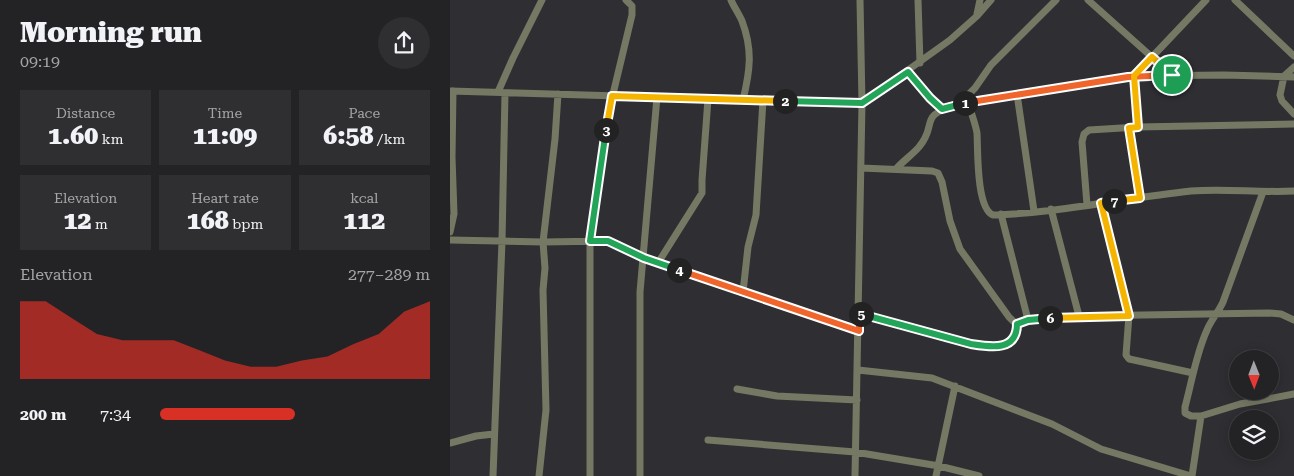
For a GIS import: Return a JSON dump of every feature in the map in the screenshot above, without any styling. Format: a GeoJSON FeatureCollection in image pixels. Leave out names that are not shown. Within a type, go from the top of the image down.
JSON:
{"type":"FeatureCollection","features":[{"type":"Feature","properties":{"kind":"street"},"geometry":{"type":"LineString","coordinates":[[493,476],[502,241],[501,92],[513,58],[542,0]]}},
{"type":"Feature","properties":{"kind":"street"},"geometry":{"type":"LineString","coordinates":[[590,476],[590,241],[612,96],[632,15],[632,6],[626,0]]}},
{"type":"Feature","properties":{"kind":"street"},"geometry":{"type":"LineString","coordinates":[[731,0],[742,21],[750,57],[749,74],[743,100]]}},
{"type":"Feature","properties":{"kind":"street"},"geometry":{"type":"LineString","coordinates":[[855,476],[862,103],[860,0]]}},
{"type":"Feature","properties":{"kind":"street"},"geometry":{"type":"LineString","coordinates":[[918,0],[920,63]]}},
{"type":"Feature","properties":{"kind":"street"},"geometry":{"type":"LineString","coordinates":[[977,16],[980,0]]}},
{"type":"Feature","properties":{"kind":"street"},"geometry":{"type":"LineString","coordinates":[[450,232],[454,214],[452,91],[862,103],[908,72],[950,40],[977,16],[991,0]]}},
{"type":"Feature","properties":{"kind":"street"},"geometry":{"type":"LineString","coordinates":[[958,104],[975,88],[991,65],[1056,0]]}},
{"type":"Feature","properties":{"kind":"street"},"geometry":{"type":"LineString","coordinates":[[1088,0],[1172,75]]}},
{"type":"Feature","properties":{"kind":"street"},"geometry":{"type":"LineString","coordinates":[[1138,127],[1134,76],[1206,0]]}},
{"type":"Feature","properties":{"kind":"street"},"geometry":{"type":"LineString","coordinates":[[1235,0],[1294,56]]}},
{"type":"Feature","properties":{"kind":"street"},"geometry":{"type":"LineString","coordinates":[[1294,67],[1284,76],[1280,95],[1282,101],[1294,114]]}},
{"type":"Feature","properties":{"kind":"street"},"geometry":{"type":"LineString","coordinates":[[908,72],[942,109]]}},
{"type":"Feature","properties":{"kind":"street"},"geometry":{"type":"LineString","coordinates":[[896,169],[919,147],[925,137],[930,119],[934,114],[942,109],[958,104],[1134,76],[1294,77]]}},
{"type":"Feature","properties":{"kind":"street"},"geometry":{"type":"LineString","coordinates":[[539,476],[546,410],[543,290],[545,268],[544,242],[558,94]]}},
{"type":"Feature","properties":{"kind":"street"},"geometry":{"type":"LineString","coordinates":[[1017,94],[1034,211]]}},
{"type":"Feature","properties":{"kind":"street"},"geometry":{"type":"LineString","coordinates":[[640,476],[639,310],[657,97]]}},
{"type":"Feature","properties":{"kind":"street"},"geometry":{"type":"LineString","coordinates":[[658,263],[702,193],[708,99]]}},
{"type":"Feature","properties":{"kind":"street"},"geometry":{"type":"LineString","coordinates":[[743,292],[748,248],[756,215],[763,100]]}},
{"type":"Feature","properties":{"kind":"street"},"geometry":{"type":"LineString","coordinates":[[968,102],[976,132],[983,203],[989,213],[1001,214],[1034,211],[1217,190],[1294,192]]}},
{"type":"Feature","properties":{"kind":"street"},"geometry":{"type":"LineString","coordinates":[[1087,205],[1082,142],[1084,134],[1090,130],[1102,128],[1294,124]]}},
{"type":"Feature","properties":{"kind":"street"},"geometry":{"type":"LineString","coordinates":[[1129,128],[1140,198]]}},
{"type":"Feature","properties":{"kind":"street"},"geometry":{"type":"LineString","coordinates":[[859,314],[971,344],[988,346],[1007,344],[1017,332],[1017,324],[1009,317],[960,249],[950,221],[942,182],[938,174],[932,171],[861,168]]}},
{"type":"Feature","properties":{"kind":"street"},"geometry":{"type":"LineString","coordinates":[[1263,192],[1218,314],[1207,329],[1198,351],[1185,413],[1191,416],[1201,416],[1240,404],[1294,394]]}},
{"type":"Feature","properties":{"kind":"street"},"geometry":{"type":"LineString","coordinates":[[1101,203],[1129,316],[1126,355],[1129,359],[1193,373]]}},
{"type":"Feature","properties":{"kind":"street"},"geometry":{"type":"LineString","coordinates":[[1050,209],[1079,316]]}},
{"type":"Feature","properties":{"kind":"street"},"geometry":{"type":"LineString","coordinates":[[1001,214],[1028,320]]}},
{"type":"Feature","properties":{"kind":"street"},"geometry":{"type":"LineString","coordinates":[[450,240],[608,241],[644,258],[859,331]]}},
{"type":"Feature","properties":{"kind":"street"},"geometry":{"type":"LineString","coordinates":[[1017,324],[1028,320],[1079,316],[1269,313],[1281,314],[1294,320]]}},
{"type":"Feature","properties":{"kind":"street"},"geometry":{"type":"LineString","coordinates":[[858,370],[932,378],[1052,424],[1101,449],[1191,476],[1201,416]]}},
{"type":"Feature","properties":{"kind":"street"},"geometry":{"type":"LineString","coordinates":[[936,476],[955,386]]}},
{"type":"Feature","properties":{"kind":"street"},"geometry":{"type":"LineString","coordinates":[[737,389],[777,396],[857,400]]}},
{"type":"Feature","properties":{"kind":"street"},"geometry":{"type":"LineString","coordinates":[[450,443],[476,436],[494,434]]}},
{"type":"Feature","properties":{"kind":"street"},"geometry":{"type":"LineString","coordinates":[[708,440],[855,452],[939,466],[979,476]]}},
{"type":"Feature","properties":{"kind":"route"},"geometry":{"type":"LineString","coordinates":[[1172,75],[1134,76],[958,104],[942,109],[937,106],[908,72],[862,103],[612,96],[590,241],[608,241],[644,258],[859,331],[859,314],[971,344],[998,346],[1007,344],[1013,339],[1017,332],[1017,324],[1028,320],[1079,316],[1129,316],[1101,203],[1140,198],[1129,128],[1138,127],[1134,76],[1152,57],[1172,75]]}}]}
